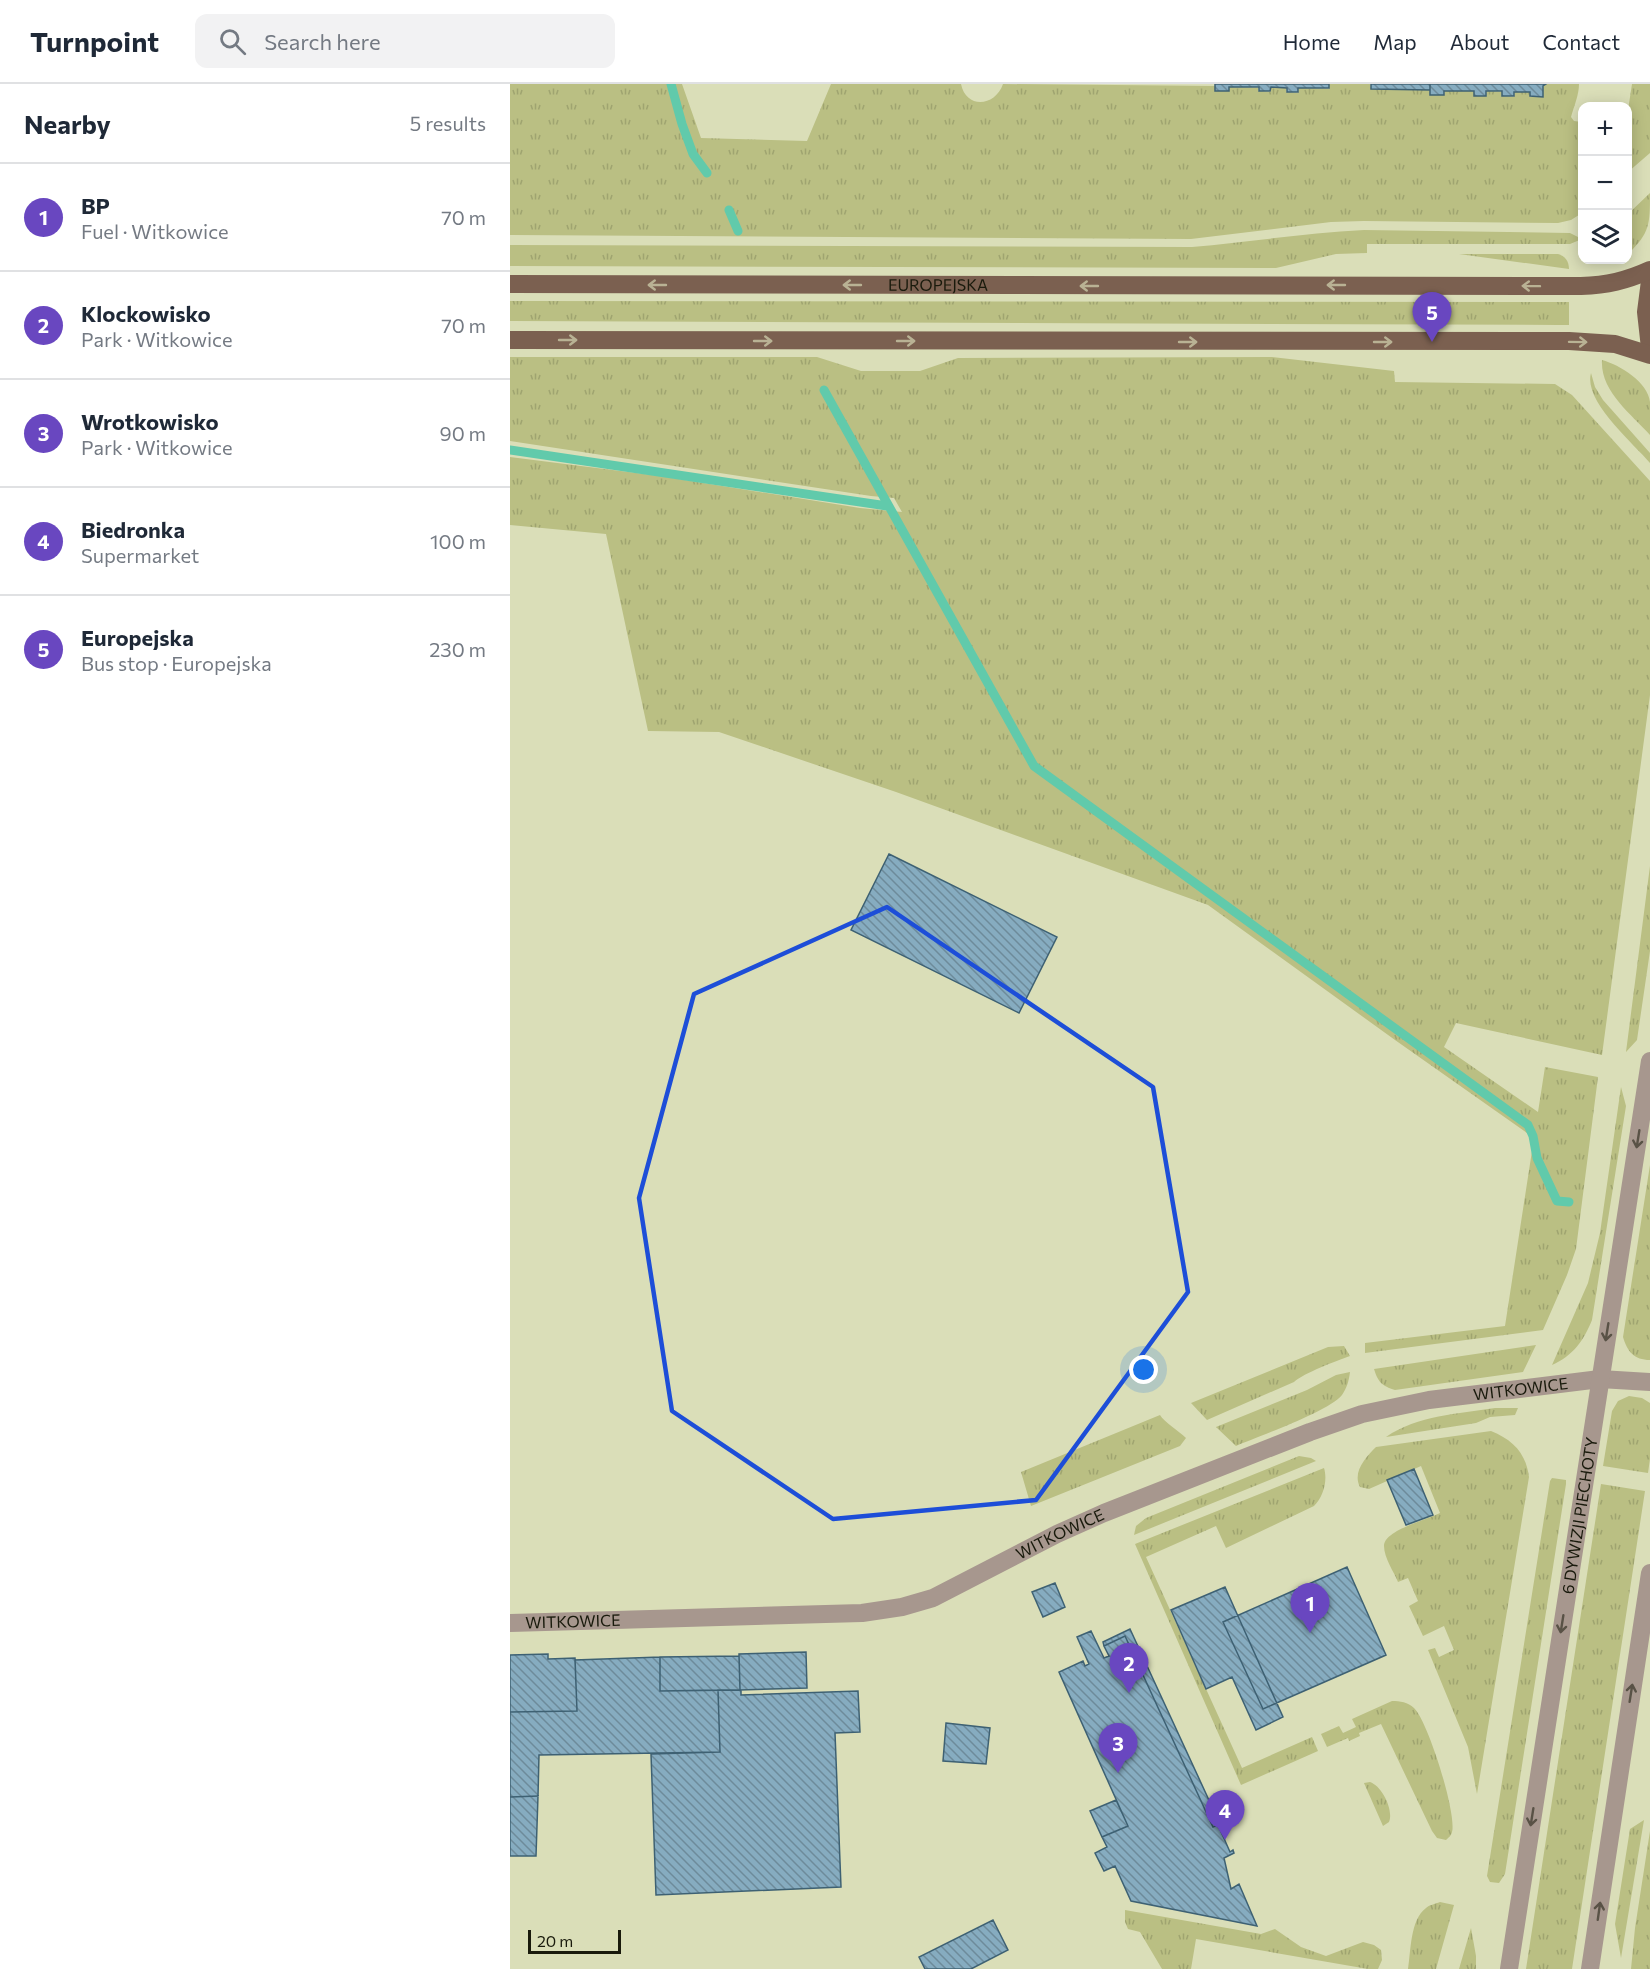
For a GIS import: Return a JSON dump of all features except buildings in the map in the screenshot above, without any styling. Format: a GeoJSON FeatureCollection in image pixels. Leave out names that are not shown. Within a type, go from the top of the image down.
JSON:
{"type":"FeatureCollection","features":[{"type":"Feature","properties":{"kind":"main road","name":"EUROPEJSKA"},"geometry":{"type":"LineString","coordinates":[[510,284],[1581,286],[1628,280],[1650,270]]}},
{"type":"Feature","properties":{"kind":"main road"},"geometry":{"type":"LineString","coordinates":[[1650,281],[1646,312],[1650,348]]}},
{"type":"Feature","properties":{"kind":"main road"},"geometry":{"type":"LineString","coordinates":[[510,340],[1569,341],[1615,344],[1650,355]]}},
{"type":"Feature","properties":{"kind":"street","name":"6 DYWIZJI PIECHOTY"},"geometry":{"type":"LineString","coordinates":[[1509,1969],[1650,1061]]}},
{"type":"Feature","properties":{"kind":"street","name":"WITKOWICE"},"geometry":{"type":"LineString","coordinates":[[510,1623],[862,1612],[902,1607],[933,1598],[1057,1534],[1104,1514],[1310,1432],[1362,1414],[1429,1400],[1600,1379],[1650,1382]]}},
{"type":"Feature","properties":{"kind":"street"},"geometry":{"type":"LineString","coordinates":[[1590,1969],[1650,1573]]}},
{"type":"Feature","properties":{"kind":"highlighted area"},"geometry":{"type":"Polygon","coordinates":[[[887,907],[1153,1087],[1188,1292],[1036,1500],[833,1519],[672,1411],[639,1198],[694,994],[887,907]]]}},
{"type":"Feature","properties":{"kind":"green space"},"geometry":{"type":"Polygon","coordinates":[[[510,84],[682,84],[701,138],[807,141],[831,84],[961,84],[969,98],[981,102],[994,97],[1003,84],[1215,86],[1215,91],[1229,91],[1229,87],[1258,88],[1258,91],[1270,92],[1271,88],[1286,88],[1286,92],[1298,93],[1299,88],[1329,89],[1329,84],[1370,84],[1371,89],[1430,90],[1430,95],[1444,95],[1445,91],[1474,91],[1474,96],[1486,96],[1487,91],[1502,92],[1502,96],[1514,97],[1515,92],[1530,92],[1530,97],[1543,97],[1543,86],[1546,84],[1579,84],[1571,117],[1578,122],[1578,216],[1558,223],[1331,222],[1191,239],[510,235],[510,84]]]}},
{"type":"Feature","properties":{"kind":"green space"},"geometry":{"type":"Polygon","coordinates":[[[1632,84],[1650,84],[1650,153],[1632,169],[1632,102],[1629,102],[1632,84]]]}},
{"type":"Feature","properties":{"kind":"green space"},"geometry":{"type":"Polygon","coordinates":[[[1650,193],[1650,213],[1645,234],[1632,250],[1632,210],[1650,193]]]}},
{"type":"Feature","properties":{"kind":"green space"},"geometry":{"type":"Polygon","coordinates":[[[1364,230],[1570,233],[1578,237],[1578,241],[1570,244],[1367,244],[1367,253],[1336,254],[1276,268],[510,266],[510,245],[1192,247],[1364,230]]]}},
{"type":"Feature","properties":{"kind":"green space"},"geometry":{"type":"Polygon","coordinates":[[[1459,254],[1558,254],[1566,259],[1569,269],[1459,254]]]}},
{"type":"Feature","properties":{"kind":"green space"},"geometry":{"type":"Polygon","coordinates":[[[510,301],[1569,302],[1569,325],[510,321],[510,301]]]}},
{"type":"Feature","properties":{"kind":"green space"},"geometry":{"type":"Polygon","coordinates":[[[510,357],[817,357],[861,371],[920,371],[958,358],[1272,357],[1394,371],[1395,382],[1555,384],[1572,395],[1650,481],[1650,695],[1602,1055],[1456,1023],[1444,1047],[1538,1112],[1545,1067],[1598,1077],[1576,1249],[1543,1330],[1365,1353],[1365,1343],[1505,1326],[1534,1138],[1208,905],[896,792],[719,732],[648,731],[606,534],[510,525],[510,457],[660,476],[860,508],[902,512],[894,498],[510,441],[510,357]]]}},
{"type":"Feature","properties":{"kind":"green space"},"geometry":{"type":"Polygon","coordinates":[[[1602,360],[1625,370],[1644,388],[1650,402],[1650,435],[1611,392],[1606,382],[1602,360]]]}},
{"type":"Feature","properties":{"kind":"green space"},"geometry":{"type":"Polygon","coordinates":[[[1591,373],[1595,387],[1603,400],[1650,453],[1650,463],[1602,409],[1594,396],[1591,373]]]}},
{"type":"Feature","properties":{"kind":"green space"},"geometry":{"type":"Polygon","coordinates":[[[1650,866],[1650,951],[1637,1040],[1626,1052],[1650,866]]]}},
{"type":"Feature","properties":{"kind":"green space"},"geometry":{"type":"Polygon","coordinates":[[[1621,1087],[1626,1106],[1592,1320],[1577,1347],[1552,1365],[1588,1283],[1600,1233],[1621,1087]]]}},
{"type":"Feature","properties":{"kind":"green space"},"geometry":{"type":"Polygon","coordinates":[[[1650,1165],[1650,1360],[1644,1360],[1632,1354],[1623,1337],[1650,1165]]]}},
{"type":"Feature","properties":{"kind":"green space"},"geometry":{"type":"Polygon","coordinates":[[[1536,1345],[1523,1372],[1395,1390],[1381,1383],[1374,1369],[1536,1345]]]}},
{"type":"Feature","properties":{"kind":"green space"},"geometry":{"type":"Polygon","coordinates":[[[1344,1346],[1350,1356],[1207,1420],[1191,1403],[1328,1347],[1344,1346]]]}},
{"type":"Feature","properties":{"kind":"green space"},"geometry":{"type":"Polygon","coordinates":[[[1350,1372],[1345,1390],[1334,1402],[1276,1430],[1236,1446],[1216,1427],[1307,1390],[1336,1375],[1350,1372]]]}},
{"type":"Feature","properties":{"kind":"green space"},"geometry":{"type":"Polygon","coordinates":[[[1629,1396],[1642,1398],[1650,1403],[1648,1473],[1603,1466],[1612,1411],[1618,1401],[1629,1396]]]}},
{"type":"Feature","properties":{"kind":"green space"},"geometry":{"type":"Polygon","coordinates":[[[1495,1408],[1518,1408],[1515,1415],[1490,1417],[1476,1423],[1386,1437],[1411,1424],[1425,1420],[1495,1408]]]}},
{"type":"Feature","properties":{"kind":"green space"},"geometry":{"type":"Polygon","coordinates":[[[1160,1415],[1186,1438],[1180,1446],[1031,1506],[1021,1472],[1160,1415]]]}},
{"type":"Feature","properties":{"kind":"green space"},"geometry":{"type":"Polygon","coordinates":[[[1491,1431],[1517,1448],[1525,1461],[1529,1477],[1477,1794],[1468,1747],[1428,1650],[1435,1648],[1439,1657],[1454,1650],[1444,1626],[1423,1636],[1409,1606],[1418,1601],[1408,1578],[1398,1582],[1384,1551],[1386,1540],[1398,1530],[1440,1513],[1421,1466],[1369,1489],[1360,1487],[1358,1476],[1364,1460],[1376,1447],[1491,1431]]]}},
{"type":"Feature","properties":{"kind":"green space"},"geometry":{"type":"Polygon","coordinates":[[[1299,1456],[1316,1461],[1134,1535],[1136,1526],[1146,1518],[1299,1456]]]}},
{"type":"Feature","properties":{"kind":"green space"},"geometry":{"type":"Polygon","coordinates":[[[1324,1468],[1324,1488],[1314,1506],[1226,1548],[1216,1526],[1146,1557],[1242,1768],[1312,1737],[1318,1751],[1241,1785],[1135,1544],[1324,1468]]]}},
{"type":"Feature","properties":{"kind":"green space"},"geometry":{"type":"Polygon","coordinates":[[[1552,1478],[1566,1480],[1566,1484],[1505,1874],[1499,1883],[1490,1882],[1487,1876],[1552,1478]]]}},
{"type":"Feature","properties":{"kind":"green space"},"geometry":{"type":"Polygon","coordinates":[[[1601,1484],[1645,1491],[1572,1969],[1526,1969],[1601,1484]]]}},
{"type":"Feature","properties":{"kind":"green space"},"geometry":{"type":"Polygon","coordinates":[[[1392,1701],[1404,1702],[1414,1708],[1427,1730],[1450,1807],[1452,1833],[1446,1840],[1437,1838],[1432,1831],[1381,1724],[1359,1733],[1360,1736],[1349,1741],[1348,1738],[1327,1747],[1321,1734],[1339,1726],[1343,1733],[1356,1727],[1352,1719],[1392,1701]]]}},
{"type":"Feature","properties":{"kind":"green space"},"geometry":{"type":"Polygon","coordinates":[[[1370,1782],[1383,1793],[1390,1811],[1389,1822],[1383,1826],[1364,1783],[1370,1782]]]}},
{"type":"Feature","properties":{"kind":"green space"},"geometry":{"type":"Polygon","coordinates":[[[1644,1820],[1621,1958],[1615,1924],[1630,1829],[1644,1820]]]}},
{"type":"Feature","properties":{"kind":"green space"},"geometry":{"type":"Polygon","coordinates":[[[1650,1831],[1650,1969],[1631,1969],[1635,1928],[1650,1831]]]}},
{"type":"Feature","properties":{"kind":"green space"},"geometry":{"type":"Polygon","coordinates":[[[1440,1902],[1454,1905],[1436,1969],[1408,1969],[1412,1936],[1417,1920],[1427,1907],[1440,1902]]]}},
{"type":"Feature","properties":{"kind":"green space"},"geometry":{"type":"Polygon","coordinates":[[[1125,1910],[1261,1934],[1275,1929],[1301,1947],[1326,1956],[1363,1942],[1381,1950],[1382,1960],[1378,1969],[1368,1969],[1196,1939],[1191,1969],[1162,1969],[1140,1932],[1128,1929],[1125,1922],[1125,1910]]]}},
{"type":"Feature","properties":{"kind":"green space"},"geometry":{"type":"Polygon","coordinates":[[[1471,1928],[1476,1969],[1459,1969],[1471,1928]]]}},
{"type":"Feature","properties":{"kind":"waterway"},"geometry":{"type":"LineString","coordinates":[[671,84],[693,154],[707,173]]}},
{"type":"Feature","properties":{"kind":"waterway"},"geometry":{"type":"LineString","coordinates":[[729,210],[738,231]]}},
{"type":"Feature","properties":{"kind":"waterway"},"geometry":{"type":"LineString","coordinates":[[824,390],[1034,766],[1528,1125],[1533,1136],[1537,1158],[1557,1201],[1569,1202]]}},
{"type":"Feature","properties":{"kind":"waterway"},"geometry":{"type":"LineString","coordinates":[[510,450],[887,506]]}},
{"type":"Feature","properties":{"kind":"place","name":"Europejska"},"geometry":{"type":"Point","coordinates":[1432,342]}},
{"type":"Feature","properties":{"kind":"place","name":"BP"},"geometry":{"type":"Point","coordinates":[1310,1633]}},
{"type":"Feature","properties":{"kind":"place","name":"Klockowisko"},"geometry":{"type":"Point","coordinates":[1129,1693]}},
{"type":"Feature","properties":{"kind":"place","name":"Wrotkowisko"},"geometry":{"type":"Point","coordinates":[1118,1773]}},
{"type":"Feature","properties":{"kind":"place","name":"Biedronka"},"geometry":{"type":"Point","coordinates":[1225,1840]}}]}
